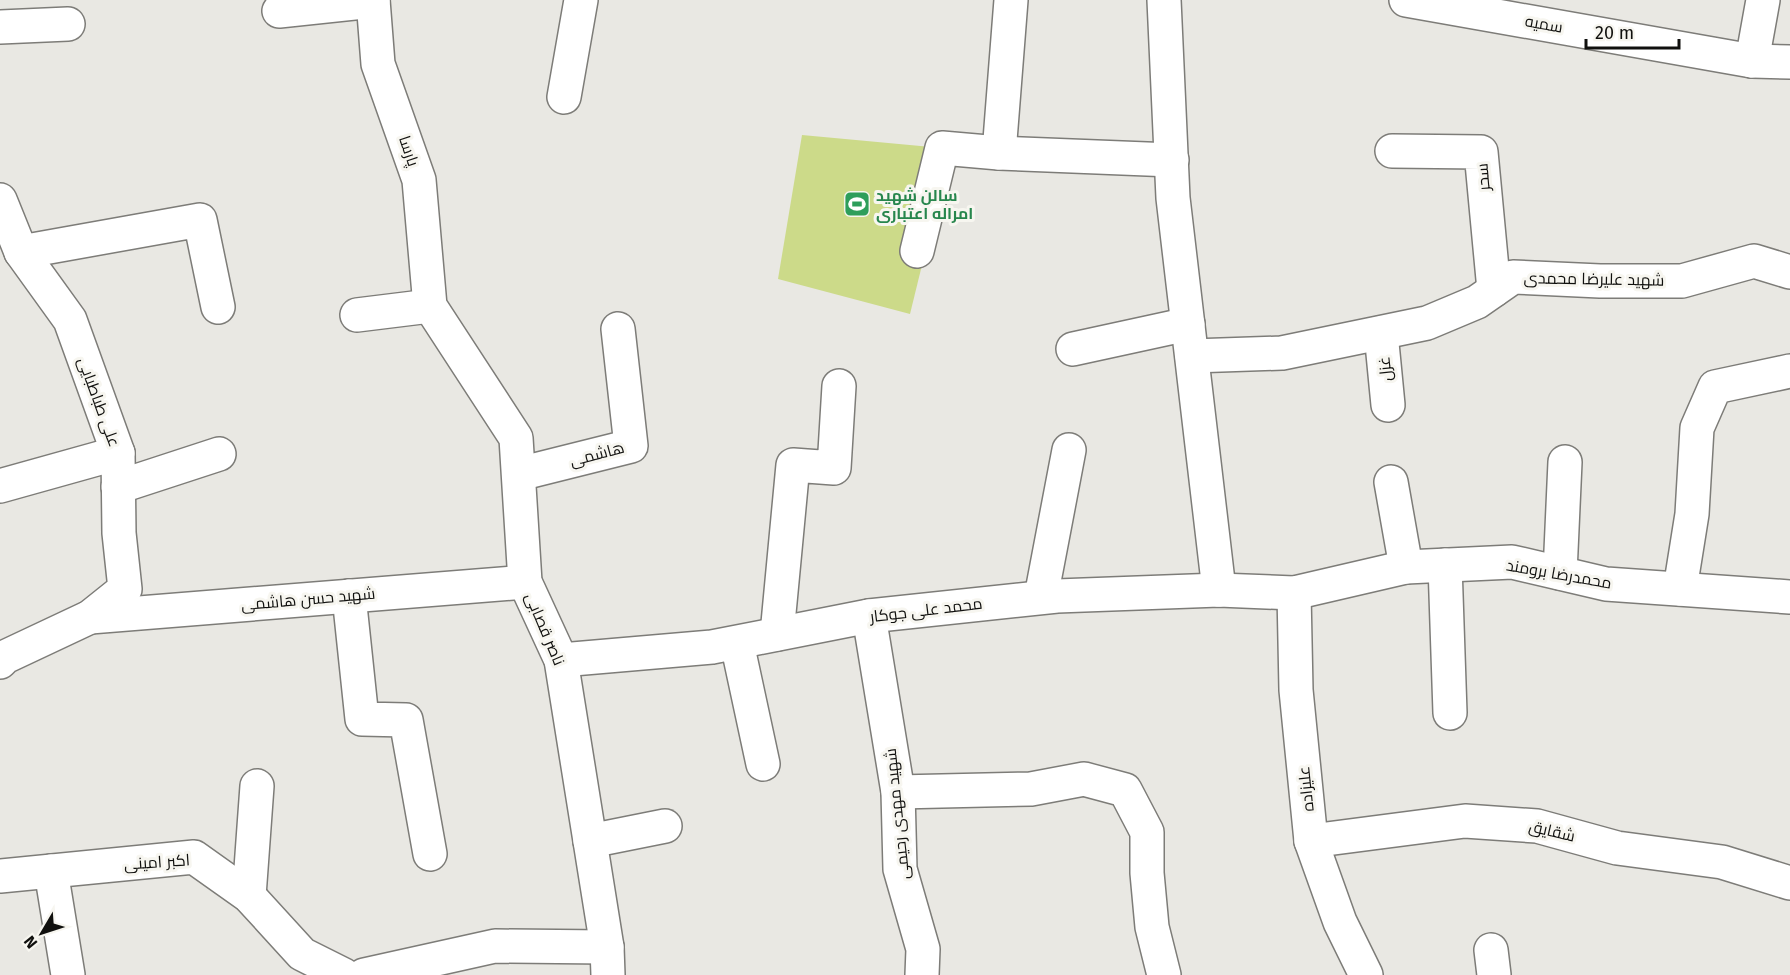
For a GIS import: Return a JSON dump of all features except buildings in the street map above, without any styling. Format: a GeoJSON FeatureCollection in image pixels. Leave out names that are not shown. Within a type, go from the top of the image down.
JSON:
{"type":"FeatureCollection","features":[{"type":"Feature","properties":{"kind":"street"},"geometry":{"type":"LineString","coordinates":[[564,97],[581,0]]}},
{"type":"Feature","properties":{"kind":"street"},"geometry":{"type":"LineString","coordinates":[[999,153],[1011,0]]}},
{"type":"Feature","properties":{"kind":"street"},"geometry":{"type":"LineString","coordinates":[[1164,0],[1173,198],[1219,590]]}},
{"type":"Feature","properties":{"kind":"street","name":"سمیه"},"geometry":{"type":"LineString","coordinates":[[1406,0],[1515,10],[1752,61],[1790,62]]}},
{"type":"Feature","properties":{"kind":"street"},"geometry":{"type":"LineString","coordinates":[[1752,61],[1763,0]]}},
{"type":"Feature","properties":{"kind":"street"},"geometry":{"type":"LineString","coordinates":[[279,11],[373,1]]}},
{"type":"Feature","properties":{"kind":"street","name":"پارسا"},"geometry":{"type":"LineString","coordinates":[[373,1],[378,64],[419,180],[430,306]]}},
{"type":"Feature","properties":{"kind":"street"},"geometry":{"type":"LineString","coordinates":[[0,27],[68,24]]}},
{"type":"Feature","properties":{"kind":"street"},"geometry":{"type":"LineString","coordinates":[[917,251],[942,148],[999,153],[1172,160]]}},
{"type":"Feature","properties":{"kind":"street","name":"سحر"},"geometry":{"type":"LineString","coordinates":[[1392,151],[1481,152],[1494,290]]}},
{"type":"Feature","properties":{"kind":"street","name":"علی طباطبایی"},"geometry":{"type":"LineString","coordinates":[[0,200],[21,252],[70,320],[118,453],[120,533],[125,588],[90,617],[5,657],[0,662]]}},
{"type":"Feature","properties":{"kind":"street"},"geometry":{"type":"LineString","coordinates":[[21,252],[200,220],[218,307]]}},
{"type":"Feature","properties":{"kind":"street","name":"شهید علیرضا محمدی"},"geometry":{"type":"LineString","coordinates":[[1192,356],[1282,353],[1427,323],[1478,302],[1513,277],[1600,281],[1682,281],[1754,261],[1790,272]]}},
{"type":"Feature","properties":{"kind":"street"},"geometry":{"type":"LineString","coordinates":[[357,315],[430,306]]}},
{"type":"Feature","properties":{"kind":"street","name":"ناصر قصابی"},"geometry":{"type":"LineString","coordinates":[[430,306],[516,438],[525,582],[561,660],[607,961]]}},
{"type":"Feature","properties":{"kind":"street"},"geometry":{"type":"LineString","coordinates":[[1073,349],[1188,324]]}},
{"type":"Feature","properties":{"kind":"street","name":"هاشمی"},"geometry":{"type":"LineString","coordinates":[[519,474],[631,446],[618,329]]}},
{"type":"Feature","properties":{"kind":"street","name":"غزل"},"geometry":{"type":"LineString","coordinates":[[1381,333],[1388,405]]}},
{"type":"Feature","properties":{"kind":"street"},"geometry":{"type":"LineString","coordinates":[[1680,589],[1692,514],[1697,428],[1715,387],[1790,371]]}},
{"type":"Feature","properties":{"kind":"street"},"geometry":{"type":"LineString","coordinates":[[777,634],[793,465],[834,468],[839,386]]}},
{"type":"Feature","properties":{"kind":"street"},"geometry":{"type":"LineString","coordinates":[[1041,597],[1070,450]]}},
{"type":"Feature","properties":{"kind":"street"},"geometry":{"type":"LineString","coordinates":[[0,486],[118,453]]}},
{"type":"Feature","properties":{"kind":"street"},"geometry":{"type":"LineString","coordinates":[[118,487],[219,454]]}},
{"type":"Feature","properties":{"kind":"street"},"geometry":{"type":"LineString","coordinates":[[1560,573],[1565,462]]}},
{"type":"Feature","properties":{"kind":"street"},"geometry":{"type":"LineString","coordinates":[[1391,482],[1406,567]]}},
{"type":"Feature","properties":{"kind":"street","name":"محمدرضا برومند"},"geometry":{"type":"LineString","coordinates":[[1294,593],[1406,567],[1512,562],[1606,584],[1790,597]]}},
{"type":"Feature","properties":{"kind":"street"},"geometry":{"type":"LineString","coordinates":[[1445,565],[1450,713]]}},
{"type":"Feature","properties":{"kind":"street","name":"شهید حسن هاشمی"},"geometry":{"type":"LineString","coordinates":[[90,617],[525,582]]}},
{"type":"Feature","properties":{"kind":"street","name":"محمد علی جوکار"},"geometry":{"type":"LineString","coordinates":[[561,660],[712,648],[869,616],[1041,597],[1219,590],[1294,593]]}},
{"type":"Feature","properties":{"kind":"street","name":"علیزاده"},"geometry":{"type":"LineString","coordinates":[[1294,593],[1296,690],[1311,841],[1340,922],[1366,975]]}},
{"type":"Feature","properties":{"kind":"street"},"geometry":{"type":"LineString","coordinates":[[349,596],[362,719],[406,720],[430,854]]}},
{"type":"Feature","properties":{"kind":"street"},"geometry":{"type":"LineString","coordinates":[[1790,597],[1790,612]]}},
{"type":"Feature","properties":{"kind":"street","name":"شهید مهدی رحیمی"},"geometry":{"type":"LineString","coordinates":[[869,616],[898,792],[900,869],[923,949],[922,975]]}},
{"type":"Feature","properties":{"kind":"street"},"geometry":{"type":"LineString","coordinates":[[737,643],[763,764]]}},
{"type":"Feature","properties":{"kind":"street"},"geometry":{"type":"LineString","coordinates":[[898,792],[1031,789],[1084,780],[1125,790],[1147,832],[1147,873],[1152,927],[1164,975]]}},
{"type":"Feature","properties":{"kind":"street"},"geometry":{"type":"LineString","coordinates":[[249,896],[256,786]]}},
{"type":"Feature","properties":{"kind":"street","name":"شقایق"},"geometry":{"type":"LineString","coordinates":[[1311,841],[1465,821],[1537,826],[1617,848],[1722,862],[1790,883]]}},
{"type":"Feature","properties":{"kind":"street"},"geometry":{"type":"LineString","coordinates":[[590,841],[665,826]]}},
{"type":"Feature","properties":{"kind":"street","name":"اکبر امینی"},"geometry":{"type":"LineString","coordinates":[[0,876],[195,857],[249,896],[302,954],[344,975]]}},
{"type":"Feature","properties":{"kind":"street"},"geometry":{"type":"LineString","coordinates":[[51,871],[68,975]]}},
{"type":"Feature","properties":{"kind":"street"},"geometry":{"type":"LineString","coordinates":[[364,975],[495,946],[607,961]]}},
{"type":"Feature","properties":{"kind":"green space","name":"سالن شهید امراله اعتباری"},"geometry":{"type":"Polygon","coordinates":[[[802,135],[942,148],[922,265],[910,314],[778,279],[802,135]]]}},
{"type":"Feature","properties":{"kind":"place","name":"سالن شهید امراله اعتباری"},"geometry":{"type":"Point","coordinates":[857,204]}}]}
